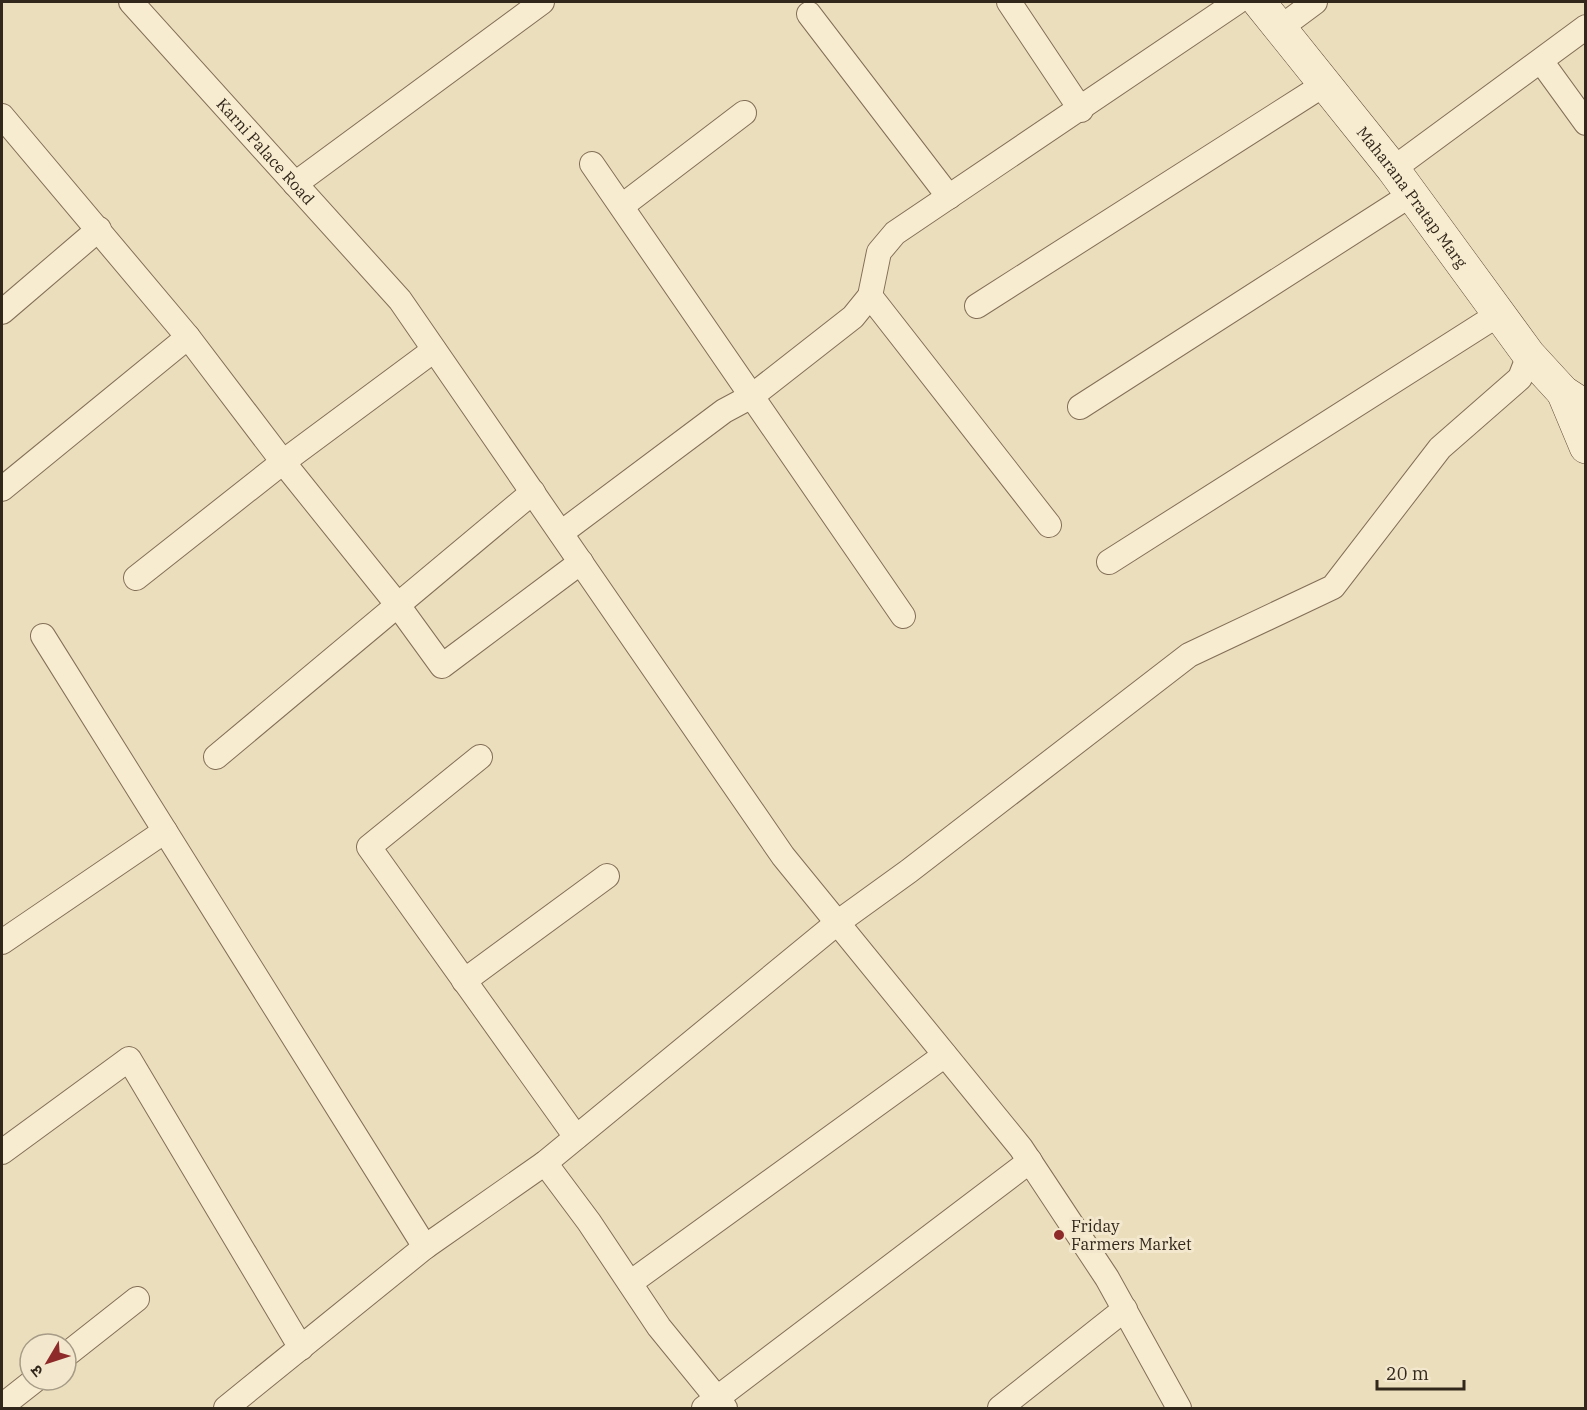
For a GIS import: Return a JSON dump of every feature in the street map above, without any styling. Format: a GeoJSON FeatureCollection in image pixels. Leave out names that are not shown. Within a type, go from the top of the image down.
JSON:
{"type":"FeatureCollection","features":[{"type":"Feature","properties":{"kind":"street","name":"Karni Palace Road"},"geometry":{"type":"LineString","coordinates":[[133,2],[400,300],[783,856],[1030,1161],[1107,1278],[1179,1408]]}},
{"type":"Feature","properties":{"kind":"street"},"geometry":{"type":"LineString","coordinates":[[295,184],[542,2]]}},
{"type":"Feature","properties":{"kind":"street"},"geometry":{"type":"LineString","coordinates":[[1009,2],[1081,110]]}},
{"type":"Feature","properties":{"kind":"street"},"geometry":{"type":"LineString","coordinates":[[561,533],[724,411],[752,396],[853,317],[870,296],[879,252],[886,242],[1237,2]]}},
{"type":"Feature","properties":{"kind":"street","name":"Maharana Pratap Marg"},"geometry":{"type":"LineString","coordinates":[[1259,2],[1403,182],[1529,355],[1579,418]]}},
{"type":"Feature","properties":{"kind":"street"},"geometry":{"type":"LineString","coordinates":[[1280,28],[1315,2]]}},
{"type":"Feature","properties":{"kind":"street"},"geometry":{"type":"LineString","coordinates":[[809,14],[949,197]]}},
{"type":"Feature","properties":{"kind":"street"},"geometry":{"type":"LineString","coordinates":[[1080,408],[1403,182],[1541,61],[1586,27]]}},
{"type":"Feature","properties":{"kind":"street"},"geometry":{"type":"LineString","coordinates":[[1541,61],[1586,123]]}},
{"type":"Feature","properties":{"kind":"street"},"geometry":{"type":"LineString","coordinates":[[977,306],[1325,84]]}},
{"type":"Feature","properties":{"kind":"street"},"geometry":{"type":"LineString","coordinates":[[622,206],[744,113]]}},
{"type":"Feature","properties":{"kind":"street"},"geometry":{"type":"LineString","coordinates":[[2,116],[188,337],[283,462],[397,603],[442,666],[581,562]]}},
{"type":"Feature","properties":{"kind":"street"},"geometry":{"type":"LineString","coordinates":[[592,164],[903,616]]}},
{"type":"Feature","properties":{"kind":"street"},"geometry":{"type":"LineString","coordinates":[[2,312],[99,229]]}},
{"type":"Feature","properties":{"kind":"street"},"geometry":{"type":"LineString","coordinates":[[870,296],[1049,525]]}},
{"type":"Feature","properties":{"kind":"street"},"geometry":{"type":"LineString","coordinates":[[1109,562],[1499,314]]}},
{"type":"Feature","properties":{"kind":"street"},"geometry":{"type":"LineString","coordinates":[[2,489],[188,337]]}},
{"type":"Feature","properties":{"kind":"street"},"geometry":{"type":"LineString","coordinates":[[136,578],[283,462],[434,350]]}},
{"type":"Feature","properties":{"kind":"street"},"geometry":{"type":"LineString","coordinates":[[226,1408],[425,1247],[545,1163],[837,923],[909,872],[1189,655],[1333,587],[1440,448],[1520,378],[1529,355]]}},
{"type":"Feature","properties":{"kind":"street"},"geometry":{"type":"LineString","coordinates":[[216,757],[397,603],[533,492]]}},
{"type":"Feature","properties":{"kind":"street"},"geometry":{"type":"LineString","coordinates":[[43,636],[425,1247]]}},
{"type":"Feature","properties":{"kind":"street"},"geometry":{"type":"LineString","coordinates":[[480,757],[369,847],[576,1137]]}},
{"type":"Feature","properties":{"kind":"street"},"geometry":{"type":"LineString","coordinates":[[2,942],[165,831]]}},
{"type":"Feature","properties":{"kind":"street"},"geometry":{"type":"LineString","coordinates":[[464,981],[607,876]]}},
{"type":"Feature","properties":{"kind":"street"},"geometry":{"type":"LineString","coordinates":[[630,1283],[945,1055]]}},
{"type":"Feature","properties":{"kind":"street"},"geometry":{"type":"LineString","coordinates":[[2,1152],[129,1059],[301,1348]]}},
{"type":"Feature","properties":{"kind":"street"},"geometry":{"type":"LineString","coordinates":[[545,1163],[589,1222],[659,1327],[715,1405],[1030,1161]]}},
{"type":"Feature","properties":{"kind":"street"},"geometry":{"type":"LineString","coordinates":[[78,1346],[137,1299]]}},
{"type":"Feature","properties":{"kind":"street"},"geometry":{"type":"LineString","coordinates":[[1000,1408],[1125,1309]]}},
{"type":"Feature","properties":{"kind":"street"},"geometry":{"type":"LineString","coordinates":[[6,1402],[19,1392]]}},
{"type":"Feature","properties":{"kind":"place","name":"Friday Farmers Market"},"geometry":{"type":"Point","coordinates":[1059,1235]}}]}
